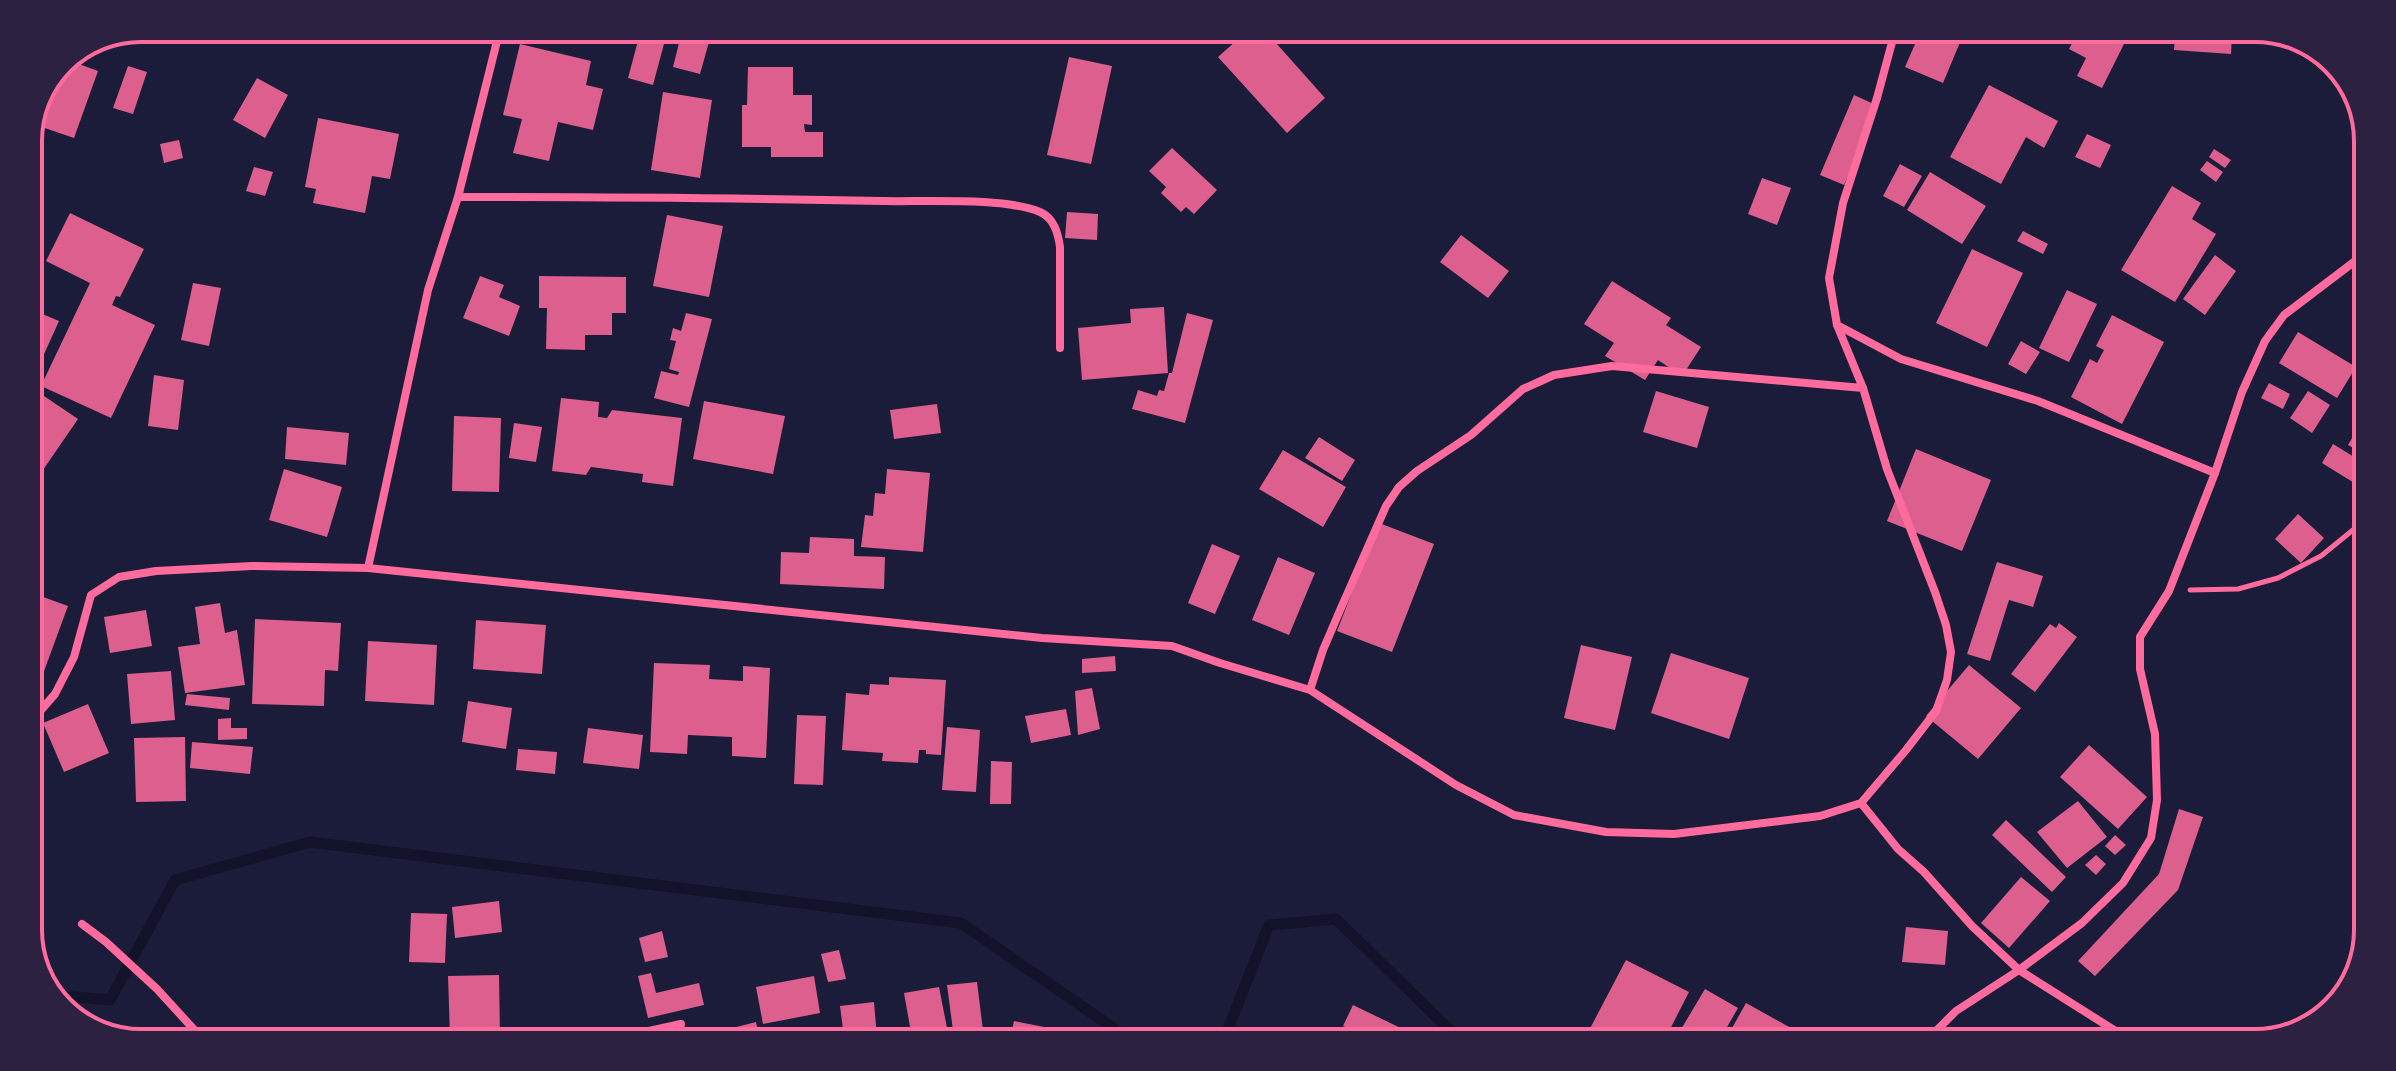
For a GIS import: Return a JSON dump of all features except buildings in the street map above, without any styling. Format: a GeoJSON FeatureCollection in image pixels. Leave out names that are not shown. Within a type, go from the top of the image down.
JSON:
{"type":"FeatureCollection","features":[{"type":"Feature","properties":{"kind":"street"},"geometry":{"type":"LineString","coordinates":[[368,568],[428,290],[458,197],[497,42]]}},
{"type":"Feature","properties":{"kind":"street"},"geometry":{"type":"LineString","coordinates":[[42,709],[55,694],[74,657],[91,595],[119,577],[156,571],[252,566],[368,568],[1042,638],[1172,646],[1310,690],[1456,785],[1514,815],[1606,832],[1674,834],[1820,816],[1861,803],[1936,711],[1947,680],[1951,652],[1946,625],[1887,469],[1863,388],[1837,325],[1829,278],[1843,203],[1892,42]]}},
{"type":"Feature","properties":{"kind":"street"},"geometry":{"type":"LineString","coordinates":[[458,197],[995,203],[1042,212],[1058,232],[1060,247],[1060,348]]}},
{"type":"Feature","properties":{"kind":"street"},"geometry":{"type":"LineString","coordinates":[[1938,1029],[1956,1011],[2019,970],[2082,923],[2123,883],[2151,838],[2157,800],[2155,734],[2140,669],[2140,637],[2169,591],[2215,473],[2242,392],[2265,341],[2284,315],[2354,262]]}},
{"type":"Feature","properties":{"kind":"street"},"geometry":{"type":"LineString","coordinates":[[1837,325],[1901,359],[2038,401],[2215,473]]}},
{"type":"Feature","properties":{"kind":"street"},"geometry":{"type":"LineString","coordinates":[[1310,690],[1341,608],[1386,506],[1399,487],[1417,471],[1471,435],[1523,389],[1554,375],[1612,366],[1863,388]]}},
{"type":"Feature","properties":{"kind":"street"},"geometry":{"type":"LineString","coordinates":[[1861,803],[1898,849],[2019,970],[2112,1029]]}},
{"type":"Feature","properties":{"kind":"street"},"geometry":{"type":"LineString","coordinates":[[82,924],[157,989],[194,1029]]}},
{"type":"Feature","properties":{"kind":"street"},"geometry":{"type":"LineString","coordinates":[[658,1029],[681,1024]]}},
{"type":"Feature","properties":{"kind":"path"},"geometry":{"type":"LineString","coordinates":[[2169,591],[2238,589],[2278,578],[2321,556],[2354,529]]}},
{"type":"Feature","properties":{"kind":"waterway"},"geometry":{"type":"LineString","coordinates":[[68,996],[110,1000],[175,880],[310,842],[961,923],[1115,1029]]}},
{"type":"Feature","properties":{"kind":"waterway"},"geometry":{"type":"LineString","coordinates":[[1228,1029],[1269,925],[1336,919],[1449,1029]]}}]}
